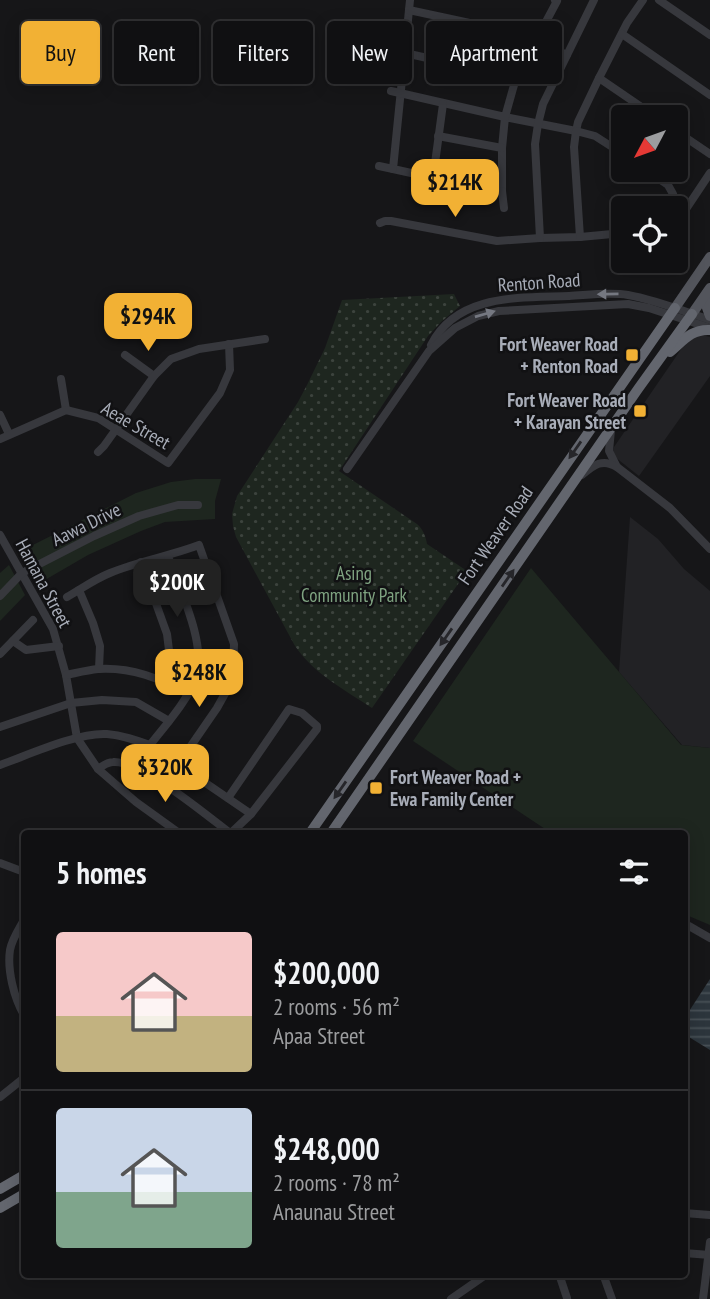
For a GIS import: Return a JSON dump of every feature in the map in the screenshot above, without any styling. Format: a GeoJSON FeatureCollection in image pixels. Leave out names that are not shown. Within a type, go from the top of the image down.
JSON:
{"type":"FeatureCollection","features":[{"type":"Feature","properties":{"kind":"highway"},"geometry":{"type":"LineString","coordinates":[[662,356],[675,329],[674,312]]}},
{"type":"Feature","properties":{"kind":"highway","name":"Fort Weaver Road"},"geometry":{"type":"LineString","coordinates":[[312,830],[674,312]]}},
{"type":"Feature","properties":{"kind":"highway","name":"Fort Weaver Road"},"geometry":{"type":"LineString","coordinates":[[333,830],[690,317]]}},
{"type":"Feature","properties":{"kind":"highway"},"geometry":{"type":"LineString","coordinates":[[662,356],[693,332],[710,329]]}},
{"type":"Feature","properties":{"kind":"highway"},"geometry":{"type":"LineString","coordinates":[[0,1189],[21,1177]]}},
{"type":"Feature","properties":{"kind":"highway"},"geometry":{"type":"LineString","coordinates":[[0,1208],[21,1196]]}},
{"type":"Feature","properties":{"kind":"main road","name":"Fort Weaver Road"},"geometry":{"type":"LineString","coordinates":[[674,312],[710,257]]}},
{"type":"Feature","properties":{"kind":"main road","name":"Fort Weaver Road"},"geometry":{"type":"LineString","coordinates":[[690,317],[709,289]]}},
{"type":"Feature","properties":{"kind":"main road"},"geometry":{"type":"LineString","coordinates":[[709,289],[706,305],[710,318]]}},
{"type":"Feature","properties":{"kind":"street"},"geometry":{"type":"LineString","coordinates":[[408,21],[410,0]]}},
{"type":"Feature","properties":{"kind":"street"},"geometry":{"type":"LineString","coordinates":[[546,21],[556,0]]}},
{"type":"Feature","properties":{"kind":"street"},"geometry":{"type":"LineString","coordinates":[[540,238],[535,145],[538,124],[543,104],[594,0]]}},
{"type":"Feature","properties":{"kind":"street"},"geometry":{"type":"LineString","coordinates":[[580,237],[573,147],[578,122],[627,23],[643,0]]}},
{"type":"Feature","properties":{"kind":"street"},"geometry":{"type":"LineString","coordinates":[[659,0],[710,35]]}},
{"type":"Feature","properties":{"kind":"street"},"geometry":{"type":"LineString","coordinates":[[409,10],[460,21]]}},
{"type":"Feature","properties":{"kind":"street"},"geometry":{"type":"LineString","coordinates":[[622,34],[710,95]]}},
{"type":"Feature","properties":{"kind":"street"},"geometry":{"type":"LineString","coordinates":[[562,53],[567,55]]}},
{"type":"Feature","properties":{"kind":"street"},"geometry":{"type":"LineString","coordinates":[[599,78],[638,105]]}},
{"type":"Feature","properties":{"kind":"street"},"geometry":{"type":"LineString","coordinates":[[393,169],[401,84]]}},
{"type":"Feature","properties":{"kind":"street"},"geometry":{"type":"LineString","coordinates":[[504,208],[502,148],[505,117],[514,84]]}},
{"type":"Feature","properties":{"kind":"street"},"geometry":{"type":"LineString","coordinates":[[391,91],[595,135],[611,146]]}},
{"type":"Feature","properties":{"kind":"street"},"geometry":{"type":"LineString","coordinates":[[433,178],[443,104]]}},
{"type":"Feature","properties":{"kind":"street"},"geometry":{"type":"LineString","coordinates":[[439,136],[502,148]]}},
{"type":"Feature","properties":{"kind":"street"},"geometry":{"type":"LineString","coordinates":[[688,139],[710,154]]}},
{"type":"Feature","properties":{"kind":"street"},"geometry":{"type":"LineString","coordinates":[[379,166],[502,191]]}},
{"type":"Feature","properties":{"kind":"street"},"geometry":{"type":"LineString","coordinates":[[688,206],[710,173]]}},
{"type":"Feature","properties":{"kind":"street"},"geometry":{"type":"LineString","coordinates":[[664,182],[673,194]]}},
{"type":"Feature","properties":{"kind":"street"},"geometry":{"type":"LineString","coordinates":[[380,223],[391,221],[497,241],[611,234]]}},
{"type":"Feature","properties":{"kind":"street","name":"Renton Road"},"geometry":{"type":"LineString","coordinates":[[347,469],[429,351],[448,333],[478,316],[494,312],[628,304],[674,312],[690,317],[710,329]]}},
{"type":"Feature","properties":{"kind":"street","name":"Renton Road"},"geometry":{"type":"LineString","coordinates":[[690,317],[710,318]]}},
{"type":"Feature","properties":{"kind":"street"},"geometry":{"type":"LineString","coordinates":[[98,452],[154,376],[171,359],[199,348],[265,339]]}},
{"type":"Feature","properties":{"kind":"street","name":"Aeae Street"},"geometry":{"type":"LineString","coordinates":[[66,410],[98,418],[168,463],[220,393],[230,370],[229,344]]}},
{"type":"Feature","properties":{"kind":"street"},"geometry":{"type":"LineString","coordinates":[[125,355],[154,376]]}},
{"type":"Feature","properties":{"kind":"street"},"geometry":{"type":"LineString","coordinates":[[0,439],[66,410],[61,379]]}},
{"type":"Feature","properties":{"kind":"street"},"geometry":{"type":"LineString","coordinates":[[0,415],[9,434]]}},
{"type":"Feature","properties":{"kind":"street"},"geometry":{"type":"LineString","coordinates":[[612,427],[608,451],[617,467]]}},
{"type":"Feature","properties":{"kind":"street"},"geometry":{"type":"LineString","coordinates":[[578,478],[600,463],[617,467],[676,513],[710,549]]}},
{"type":"Feature","properties":{"kind":"street","name":"Aawa Drive"},"geometry":{"type":"LineString","coordinates":[[0,596],[22,573],[139,516],[178,505],[198,505]]}},
{"type":"Feature","properties":{"kind":"street","name":"Hamana Street"},"geometry":{"type":"LineString","coordinates":[[0,535],[53,629],[66,675],[77,738],[98,769],[136,802],[175,830]]}},
{"type":"Feature","properties":{"kind":"street"},"geometry":{"type":"LineString","coordinates":[[67,597],[108,574],[199,545],[234,645],[233,672],[222,699],[164,785]]}},
{"type":"Feature","properties":{"kind":"street"},"geometry":{"type":"LineString","coordinates":[[150,746],[188,694],[197,677],[197,637],[168,556]]}},
{"type":"Feature","properties":{"kind":"street"},"geometry":{"type":"LineString","coordinates":[[141,562],[167,634],[169,650],[162,679]]}},
{"type":"Feature","properties":{"kind":"street"},"geometry":{"type":"LineString","coordinates":[[79,590],[100,646],[99,669]]}},
{"type":"Feature","properties":{"kind":"street","name":"Hamana Street"},"geometry":{"type":"LineString","coordinates":[[0,654],[33,620]]}},
{"type":"Feature","properties":{"kind":"street","name":"Hamana Street"},"geometry":{"type":"LineString","coordinates":[[13,641],[26,650],[59,646]]}},
{"type":"Feature","properties":{"kind":"street"},"geometry":{"type":"LineString","coordinates":[[66,675],[99,669],[131,670],[162,679],[188,694]]}},
{"type":"Feature","properties":{"kind":"street"},"geometry":{"type":"LineString","coordinates":[[0,727],[71,703],[102,700],[136,702],[169,721]]}},
{"type":"Feature","properties":{"kind":"street"},"geometry":{"type":"LineString","coordinates":[[228,798],[289,709],[302,713],[313,722],[317,729],[251,814],[233,830]]}},
{"type":"Feature","properties":{"kind":"street"},"geometry":{"type":"LineString","coordinates":[[0,765],[77,738],[106,734],[132,738],[150,746],[251,814]]}},
{"type":"Feature","properties":{"kind":"street"},"geometry":{"type":"LineString","coordinates":[[98,769],[111,761],[139,768],[226,830]]}},
{"type":"Feature","properties":{"kind":"street"},"geometry":{"type":"LineString","coordinates":[[0,863],[21,871]]}},
{"type":"Feature","properties":{"kind":"street"},"geometry":{"type":"LineString","coordinates":[[21,925],[14,937],[10,958],[12,979],[21,1007]]}},
{"type":"Feature","properties":{"kind":"street"},"geometry":{"type":"LineString","coordinates":[[689,926],[710,938]]}},
{"type":"Feature","properties":{"kind":"street"},"geometry":{"type":"LineString","coordinates":[[0,1097],[21,1080]]}},
{"type":"Feature","properties":{"kind":"street"},"geometry":{"type":"LineString","coordinates":[[688,1213],[710,1215]]}},
{"type":"Feature","properties":{"kind":"street"},"geometry":{"type":"LineString","coordinates":[[703,1299],[710,1242]]}},
{"type":"Feature","properties":{"kind":"street"},"geometry":{"type":"LineString","coordinates":[[688,1253],[709,1255]]}},
{"type":"Feature","properties":{"kind":"street"},"geometry":{"type":"LineString","coordinates":[[451,1299],[481,1278]]}},
{"type":"Feature","properties":{"kind":"street"},"geometry":{"type":"LineString","coordinates":[[560,1278],[566,1298]]}},
{"type":"Feature","properties":{"kind":"street"},"geometry":{"type":"LineString","coordinates":[[604,1278],[612,1299]]}},
{"type":"Feature","properties":{"kind":"shaded area"},"geometry":{"type":"Polygon","coordinates":[[[702,335],[710,337],[710,376],[639,476],[615,457],[614,447],[686,342],[702,335]]]}},
{"type":"Feature","properties":{"kind":"shaded area"},"geometry":{"type":"Polygon","coordinates":[[[630,517],[658,539],[684,569],[710,591],[710,748],[682,745],[619,672],[630,517]]]}},
{"type":"Feature","properties":{"kind":"shaded area"},"geometry":{"type":"Polygon","coordinates":[[[710,979],[710,1050],[688,1036],[688,1013],[710,979]]]}},
{"type":"Feature","properties":{"kind":"green space","name":"Asing Community Park"},"geometry":{"type":"Polygon","coordinates":[[[454,294],[460,306],[428,336],[339,471],[417,524],[424,533],[427,544],[467,571],[372,708],[311,665],[295,646],[236,537],[232,514],[237,496],[307,385],[325,348],[342,300],[454,294]]]}},
{"type":"Feature","properties":{"kind":"green space"},"geometry":{"type":"Polygon","coordinates":[[[221,479],[215,501],[215,519],[165,522],[88,555],[38,584],[19,552],[136,493],[171,482],[221,479]]]}},
{"type":"Feature","properties":{"kind":"green space"},"geometry":{"type":"Polygon","coordinates":[[[9,565],[25,595],[0,621],[0,573],[9,565]]]}},
{"type":"Feature","properties":{"kind":"green space"},"geometry":{"type":"Polygon","coordinates":[[[531,568],[681,745],[710,748],[710,925],[688,916],[688,830],[546,830],[413,741],[531,568]]]}},
{"type":"Feature","properties":{"kind":"place","name":"Fort Weaver Road + Renton Road"},"geometry":{"type":"Point","coordinates":[632,355]}},
{"type":"Feature","properties":{"kind":"place","name":"Fort Weaver Road + Karayan Street"},"geometry":{"type":"Point","coordinates":[640,411]}},
{"type":"Feature","properties":{"kind":"place","name":"Fort Weaver Road + Ewa Family Center"},"geometry":{"type":"Point","coordinates":[376,788]}}]}
